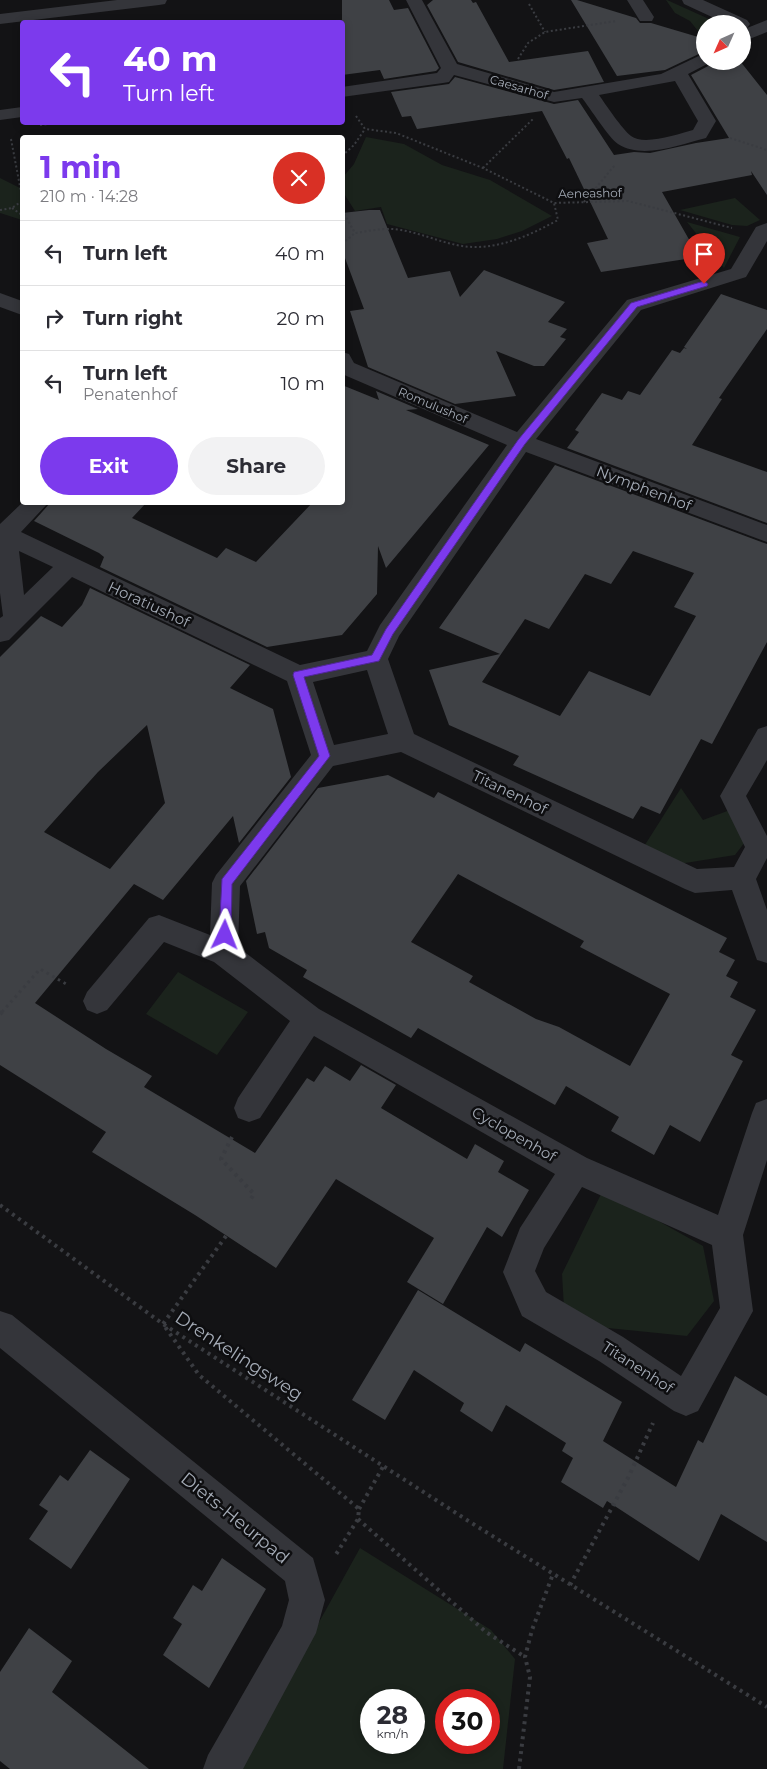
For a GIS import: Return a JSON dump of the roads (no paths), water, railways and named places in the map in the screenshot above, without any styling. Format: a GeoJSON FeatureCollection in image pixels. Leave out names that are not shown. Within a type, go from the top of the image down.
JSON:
{"type":"FeatureCollection","features":[{"type":"Feature","properties":{"kind":"street"},"geometry":{"type":"LineString","coordinates":[[0,19],[92,16],[159,0]]}},
{"type":"Feature","properties":{"kind":"street"},"geometry":{"type":"LineString","coordinates":[[345,92],[443,78],[450,68],[414,0]]}},
{"type":"Feature","properties":{"kind":"street"},"geometry":{"type":"LineString","coordinates":[[635,0],[646,17]]}},
{"type":"Feature","properties":{"kind":"street"},"geometry":{"type":"LineString","coordinates":[[690,0],[752,29]]}},
{"type":"Feature","properties":{"kind":"street","name":"Caesarhof"},"geometry":{"type":"LineString","coordinates":[[450,68],[554,97],[666,79],[696,63]]}},
{"type":"Feature","properties":{"kind":"street"},"geometry":{"type":"LineString","coordinates":[[587,92],[624,140],[632,144],[647,145],[700,134],[707,120],[679,73]]}},
{"type":"Feature","properties":{"kind":"street"},"geometry":{"type":"LineString","coordinates":[[4,122],[20,113]]}},
{"type":"Feature","properties":{"kind":"street"},"geometry":{"type":"LineString","coordinates":[[224,953],[226,883],[325,756],[403,741],[376,658],[389,632],[521,442],[634,305],[739,273],[765,230]]}},
{"type":"Feature","properties":{"kind":"street"},"geometry":{"type":"LineString","coordinates":[[0,299],[20,308]]}},
{"type":"Feature","properties":{"kind":"street","name":"Romulushof"},"geometry":{"type":"LineString","coordinates":[[345,363],[521,442]]}},
{"type":"Feature","properties":{"kind":"street","name":"Nymphenhof"},"geometry":{"type":"LineString","coordinates":[[521,442],[767,534]]}},
{"type":"Feature","properties":{"kind":"street"},"geometry":{"type":"LineString","coordinates":[[8,626],[3,533],[35,505]]}},
{"type":"Feature","properties":{"kind":"street","name":"Horatiushof"},"geometry":{"type":"LineString","coordinates":[[3,533],[298,675]]}},
{"type":"Feature","properties":{"kind":"street"},"geometry":{"type":"LineString","coordinates":[[8,626],[69,566]]}},
{"type":"Feature","properties":{"kind":"street"},"geometry":{"type":"LineString","coordinates":[[325,756],[298,675],[376,658]]}},
{"type":"Feature","properties":{"kind":"street"},"geometry":{"type":"LineString","coordinates":[[767,736],[733,796],[759,846],[742,878],[767,950]]}},
{"type":"Feature","properties":{"kind":"street","name":"Titanenhof"},"geometry":{"type":"LineString","coordinates":[[403,741],[695,881],[742,878]]}},
{"type":"Feature","properties":{"kind":"street","name":"Cyclopenhof"},"geometry":{"type":"LineString","coordinates":[[97,1002],[159,927],[224,953],[309,1018],[576,1169],[727,1235]]}},
{"type":"Feature","properties":{"kind":"street"},"geometry":{"type":"LineString","coordinates":[[249,1108],[309,1018]]}},
{"type":"Feature","properties":{"kind":"street","name":"Titanenhof"},"geometry":{"type":"LineString","coordinates":[[576,1169],[530,1239],[519,1272],[534,1304],[611,1349],[686,1399],[737,1311],[727,1235],[767,1113]]}},
{"type":"Feature","properties":{"kind":"street","name":"Diets-Heurpad"},"geometry":{"type":"LineString","coordinates":[[0,1327],[300,1570],[307,1600],[298,1633],[222,1769]]}}]}
